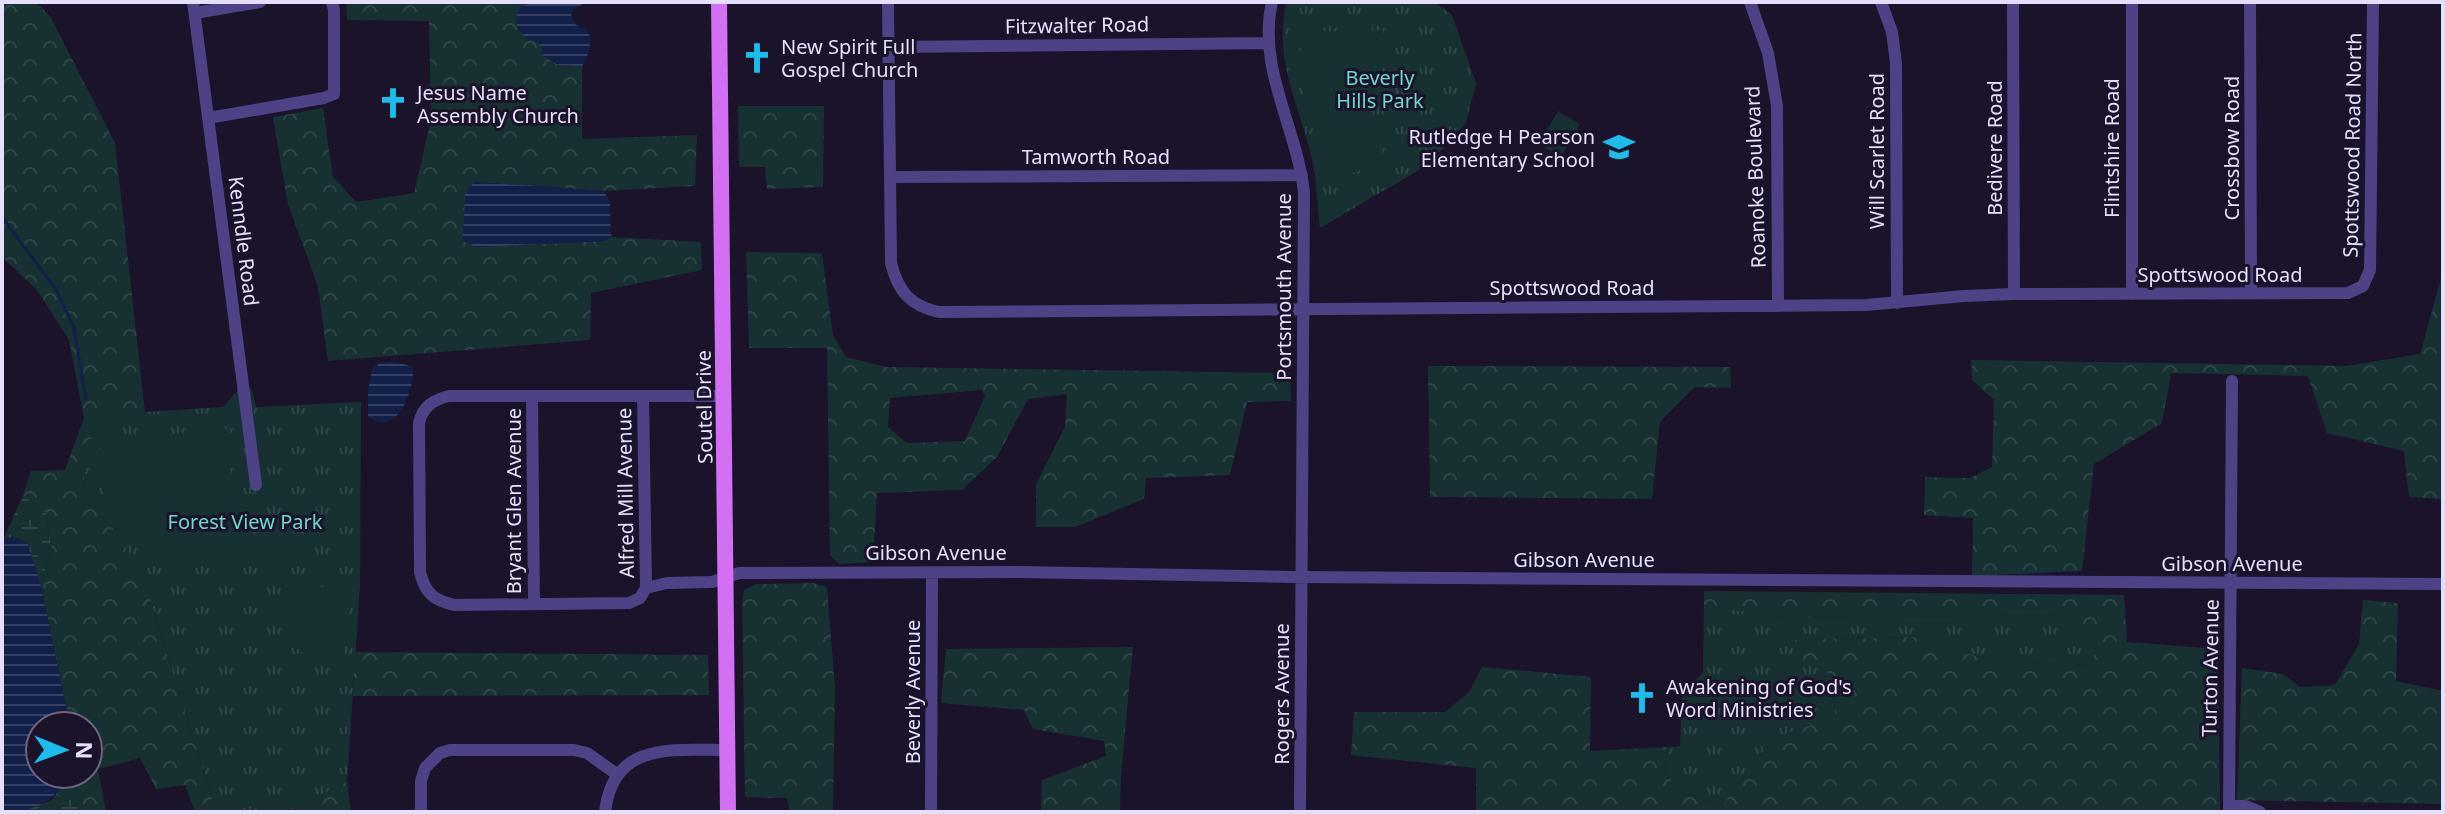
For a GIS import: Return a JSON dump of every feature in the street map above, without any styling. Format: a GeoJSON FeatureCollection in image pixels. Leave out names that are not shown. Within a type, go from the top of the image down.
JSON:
{"type":"FeatureCollection","features":[{"type":"Feature","properties":{"kind":"main road","name":"Soutel Drive"},"geometry":{"type":"LineString","coordinates":[[719,2],[728,812]]}},
{"type":"Feature","properties":{"kind":"street"},"geometry":{"type":"LineString","coordinates":[[194,8],[260,2]]}},
{"type":"Feature","properties":{"kind":"street"},"geometry":{"type":"LineString","coordinates":[[208,118],[334,94],[332,2]]}},
{"type":"Feature","properties":{"kind":"street","name":"Spottswood Road"},"geometry":{"type":"LineString","coordinates":[[888,2],[891,263],[894,276],[905,295],[925,309],[939,312],[1778,306],[1897,303],[2014,294],[2348,293],[2363,286]]}},
{"type":"Feature","properties":{"kind":"street","name":"Portsmouth Avenue"},"geometry":{"type":"LineString","coordinates":[[1272,2],[1267,43],[1302,175],[1302,577]]}},
{"type":"Feature","properties":{"kind":"street","name":"Roanoke Boulevard"},"geometry":{"type":"LineString","coordinates":[[1750,2],[1768,53],[1777,106],[1778,306]]}},
{"type":"Feature","properties":{"kind":"street","name":"Will Scarlet Road"},"geometry":{"type":"LineString","coordinates":[[1881,2],[1892,32],[1896,63],[1897,303]]}},
{"type":"Feature","properties":{"kind":"street","name":"Bedivere Road"},"geometry":{"type":"LineString","coordinates":[[2013,2],[2014,294]]}},
{"type":"Feature","properties":{"kind":"street","name":"Flintshire Road"},"geometry":{"type":"LineString","coordinates":[[2132,2],[2132,294]]}},
{"type":"Feature","properties":{"kind":"street","name":"Crossbow Road"},"geometry":{"type":"LineString","coordinates":[[2250,2],[2251,293]]}},
{"type":"Feature","properties":{"kind":"street","name":"Spottswood Road North"},"geometry":{"type":"LineString","coordinates":[[2363,286],[2370,270],[2373,2]]}},
{"type":"Feature","properties":{"kind":"street","name":"Kenndle Road"},"geometry":{"type":"LineString","coordinates":[[194,8],[256,485]]}},
{"type":"Feature","properties":{"kind":"street","name":"Fitzwalter Road"},"geometry":{"type":"LineString","coordinates":[[888,47],[1267,43]]}},
{"type":"Feature","properties":{"kind":"street","name":"Tamworth Road"},"geometry":{"type":"LineString","coordinates":[[890,177],[1302,175]]}},
{"type":"Feature","properties":{"kind":"street","name":"Turton Avenue"},"geometry":{"type":"LineString","coordinates":[[2229,809],[2232,381]]}},
{"type":"Feature","properties":{"kind":"street","name":"Gibson Avenue"},"geometry":{"type":"LineString","coordinates":[[532,397],[449,396],[429,404],[421,413],[420,572],[431,596],[441,602],[455,605],[629,603],[640,598],[646,588],[667,583],[712,582],[739,573],[2443,584]]}},
{"type":"Feature","properties":{"kind":"street"},"geometry":{"type":"LineString","coordinates":[[532,397],[724,396]]}},
{"type":"Feature","properties":{"kind":"street","name":"Bryant Glen Avenue"},"geometry":{"type":"LineString","coordinates":[[532,397],[534,604]]}},
{"type":"Feature","properties":{"kind":"street","name":"Alfred Mill Avenue"},"geometry":{"type":"LineString","coordinates":[[643,397],[646,588]]}},
{"type":"Feature","properties":{"kind":"street","name":"Beverly Avenue"},"geometry":{"type":"LineString","coordinates":[[931,812],[932,573]]}},
{"type":"Feature","properties":{"kind":"street","name":"Rogers Avenue"},"geometry":{"type":"LineString","coordinates":[[1300,812],[1302,577]]}},
{"type":"Feature","properties":{"kind":"street"},"geometry":{"type":"LineString","coordinates":[[421,812],[421,781],[431,759],[450,750],[574,750],[587,753],[618,775]]}},
{"type":"Feature","properties":{"kind":"street"},"geometry":{"type":"LineString","coordinates":[[605,812],[610,789],[618,775],[627,765],[648,753],[662,750],[727,750]]}},
{"type":"Feature","properties":{"kind":"street"},"geometry":{"type":"LineString","coordinates":[[2229,809],[2246,806],[2260,812]]}},
{"type":"Feature","properties":{"kind":"green space"},"geometry":{"type":"Polygon","coordinates":[[[2,2],[36,2],[50,16],[115,143],[145,412],[96,416],[82,490],[140,566],[216,812],[195,812],[185,785],[156,789],[140,758],[104,767],[104,710],[67,710],[41,586],[51,548],[46,513],[23,495],[31,471],[65,470],[84,418],[69,340],[37,290],[2,257],[2,2]]]}},
{"type":"Feature","properties":{"kind":"green space"},"geometry":{"type":"Polygon","coordinates":[[[346,2],[534,2],[520,7],[536,41],[559,65],[582,66],[582,139],[697,135],[695,186],[604,191],[474,182],[476,247],[605,241],[611,237],[701,242],[702,270],[591,293],[590,340],[328,361],[318,286],[288,204],[273,117],[323,108],[333,177],[356,202],[414,193],[431,120],[429,21],[347,20],[346,2]]]}},
{"type":"Feature","properties":{"kind":"green space","name":"Beverly Hills Park"},"geometry":{"type":"Polygon","coordinates":[[[1286,2],[1435,2],[1452,15],[1476,83],[1466,123],[1429,164],[1320,228],[1313,163],[1285,62],[1283,24],[1286,2]]]}},
{"type":"Feature","properties":{"kind":"green space"},"geometry":{"type":"Polygon","coordinates":[[[1383,30],[1383,88],[1373,106],[1311,122],[1299,63],[1304,41],[1311,32],[1383,30]]]}},
{"type":"Feature","properties":{"kind":"green space"},"geometry":{"type":"Polygon","coordinates":[[[738,106],[824,106],[823,187],[767,189],[765,167],[739,167],[738,106]]]}},
{"type":"Feature","properties":{"kind":"green space"},"geometry":{"type":"Polygon","coordinates":[[[1558,111],[1580,124],[1561,157],[1539,144],[1558,111]]]}},
{"type":"Feature","properties":{"kind":"green space"},"geometry":{"type":"Polygon","coordinates":[[[1360,116],[1379,128],[1384,162],[1340,177],[1330,172],[1314,128],[1360,116]]]}},
{"type":"Feature","properties":{"kind":"green space"},"geometry":{"type":"Polygon","coordinates":[[[746,252],[822,253],[833,335],[846,357],[886,367],[1290,373],[1291,401],[1247,402],[1230,475],[1146,478],[1144,499],[1075,527],[1036,527],[1036,484],[1065,427],[1067,394],[1028,399],[997,457],[962,490],[877,493],[873,562],[839,564],[830,555],[827,348],[749,348],[746,252]],[[982,390],[890,398],[888,427],[907,443],[965,441],[985,396],[982,390]]]}},
{"type":"Feature","properties":{"kind":"green space"},"geometry":{"type":"Polygon","coordinates":[[[2443,271],[2443,499],[2409,497],[2404,451],[2327,433],[2308,376],[2171,373],[2162,423],[2094,464],[2082,571],[1972,576],[1973,518],[1924,515],[1925,477],[1970,478],[1992,467],[1994,400],[1972,380],[1971,360],[2346,366],[2420,354],[2443,271]]]}},
{"type":"Feature","properties":{"kind":"green space"},"geometry":{"type":"Polygon","coordinates":[[[1428,366],[1730,367],[1731,388],[1695,387],[1660,422],[1652,499],[1430,497],[1428,366]]]}},
{"type":"Feature","properties":{"kind":"green space","name":"Forest View Park"},"geometry":{"type":"Polygon","coordinates":[[[251,388],[256,407],[361,402],[360,585],[347,782],[287,812],[216,812],[140,566],[82,490],[96,415],[223,407],[238,390],[251,388]]]}},
{"type":"Feature","properties":{"kind":"green space"},"geometry":{"type":"Polygon","coordinates":[[[221,425],[233,435],[229,447],[233,503],[258,520],[241,560],[219,564],[175,558],[136,536],[109,501],[100,475],[100,437],[210,432],[221,425]]]}},
{"type":"Feature","properties":{"kind":"green space"},"geometry":{"type":"Polygon","coordinates":[[[23,495],[46,513],[51,548],[41,586],[27,542],[12,537],[3,540],[23,495]]]}},
{"type":"Feature","properties":{"kind":"green space"},"geometry":{"type":"Polygon","coordinates":[[[302,533],[303,555],[263,557],[262,535],[302,533]]]}},
{"type":"Feature","properties":{"kind":"green space"},"geometry":{"type":"Polygon","coordinates":[[[813,583],[827,587],[835,688],[833,812],[790,812],[787,798],[745,797],[742,602],[744,590],[757,584],[813,583]]]}},
{"type":"Feature","properties":{"kind":"green space"},"geometry":{"type":"Polygon","coordinates":[[[338,585],[348,594],[344,660],[318,663],[282,638],[282,592],[338,585]]]}},
{"type":"Feature","properties":{"kind":"green space"},"geometry":{"type":"Polygon","coordinates":[[[1704,591],[2124,595],[2127,642],[2218,649],[2220,812],[1476,812],[1476,768],[1351,755],[1354,712],[1445,712],[1469,692],[1482,667],[1591,677],[1590,751],[1668,747],[1664,771],[1681,793],[1722,806],[1773,738],[1836,717],[1830,674],[1801,659],[1791,640],[1916,637],[1985,659],[2090,666],[2096,650],[2071,615],[1784,618],[1704,605],[1704,591]]]}},
{"type":"Feature","properties":{"kind":"green space"},"geometry":{"type":"Polygon","coordinates":[[[2363,600],[2398,603],[2396,681],[2443,691],[2443,804],[2237,800],[2242,668],[2283,674],[2300,687],[2335,685],[2359,644],[2363,600]]]}},
{"type":"Feature","properties":{"kind":"green space"},"geometry":{"type":"Polygon","coordinates":[[[1704,605],[1784,618],[2072,615],[2096,650],[2090,666],[1985,659],[1916,637],[1792,640],[1801,659],[1830,673],[1836,718],[1773,738],[1722,806],[1681,793],[1664,771],[1668,747],[1680,746],[1682,696],[1703,672],[1704,605]]]}},
{"type":"Feature","properties":{"kind":"green space"},"geometry":{"type":"Polygon","coordinates":[[[1133,647],[1120,812],[1041,812],[1042,780],[1106,756],[1104,741],[1033,729],[1024,710],[941,703],[946,649],[1133,647]]]}},
{"type":"Feature","properties":{"kind":"green space"},"geometry":{"type":"Polygon","coordinates":[[[355,652],[708,655],[709,695],[353,696],[355,652]]]}},
{"type":"Feature","properties":{"kind":"green space"},"geometry":{"type":"Polygon","coordinates":[[[347,782],[351,812],[287,812],[347,782]]]}},
{"type":"Feature","properties":{"kind":"green space"},"geometry":{"type":"Polygon","coordinates":[[[59,790],[68,790],[84,812],[20,812],[52,800],[59,790]]]}},
{"type":"Feature","properties":{"kind":"green space"},"geometry":{"type":"Polygon","coordinates":[[[68,790],[102,790],[106,812],[84,812],[68,790]]]}},
{"type":"Feature","properties":{"kind":"water"},"geometry":{"type":"Polygon","coordinates":[[[534,2],[587,2],[572,10],[571,17],[576,25],[587,29],[590,38],[587,58],[582,66],[558,65],[543,56],[539,45],[521,32],[516,21],[520,7],[534,2]]]}},
{"type":"Feature","properties":{"kind":"water"},"geometry":{"type":"Polygon","coordinates":[[[474,182],[604,191],[610,202],[611,237],[605,241],[476,247],[463,241],[465,194],[474,182]]]}},
{"type":"Feature","properties":{"kind":"water"},"geometry":{"type":"Polygon","coordinates":[[[394,361],[413,367],[411,387],[396,417],[388,422],[378,422],[368,416],[372,369],[380,363],[394,361]]]}},
{"type":"Feature","properties":{"kind":"water"},"geometry":{"type":"Polygon","coordinates":[[[12,537],[27,542],[41,586],[67,710],[24,710],[24,790],[58,790],[50,799],[32,808],[2,812],[2,542],[12,537]]]}},
{"type":"Feature","properties":{"kind":"waterway"},"geometry":{"type":"LineString","coordinates":[[2,217],[57,291],[74,328],[86,399]]}},
{"type":"Feature","properties":{"kind":"place","name":"New Spirit Full Gospel Church"},"geometry":{"type":"Point","coordinates":[757,58]}},
{"type":"Feature","properties":{"kind":"place","name":"Jesus Name Assembly Church"},"geometry":{"type":"Point","coordinates":[393,103]}},
{"type":"Feature","properties":{"kind":"place","name":"Rutledge H Pearson Elementary School"},"geometry":{"type":"Point","coordinates":[1619,147]}},
{"type":"Feature","properties":{"kind":"place","name":"Awakening of God's Word Ministries"},"geometry":{"type":"Point","coordinates":[1642,698]}}]}
